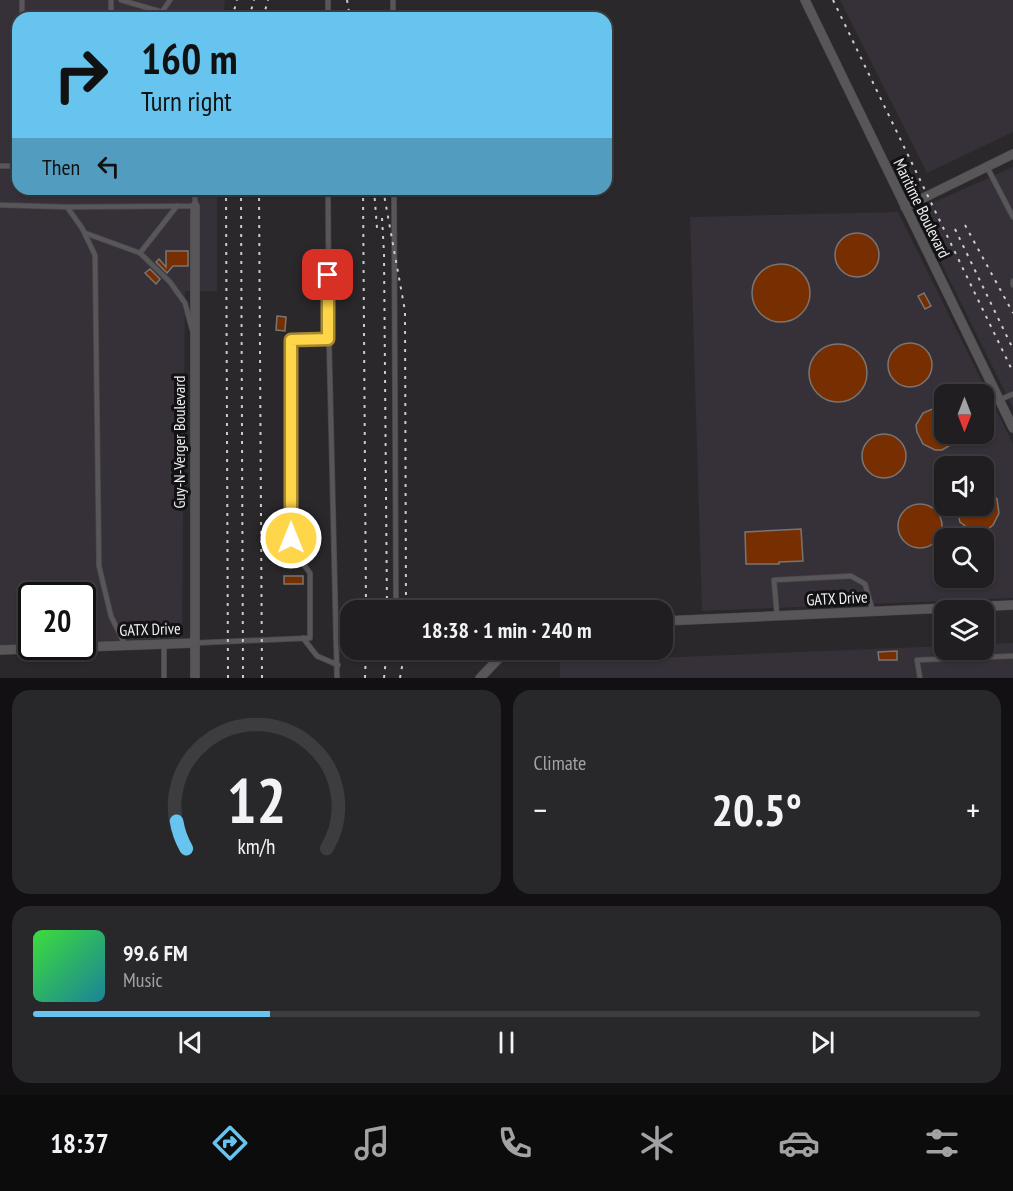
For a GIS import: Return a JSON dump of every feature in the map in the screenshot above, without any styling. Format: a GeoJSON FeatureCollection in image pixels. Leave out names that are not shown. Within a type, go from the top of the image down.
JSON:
{"type":"FeatureCollection","features":[{"type":"Feature","properties":{"kind":"street","name":"Maritime Boulevard"},"geometry":{"type":"LineString","coordinates":[[805,0],[999,400],[1010,412],[1013,428]]}},
{"type":"Feature","properties":{"kind":"street"},"geometry":{"type":"LineString","coordinates":[[905,207],[1013,154]]}},
{"type":"Feature","properties":{"kind":"street","name":"Guy-N-Verger Boulevard"},"geometry":{"type":"LineString","coordinates":[[195,206],[195,678]]}},
{"type":"Feature","properties":{"kind":"street","name":"GATX Drive"},"geometry":{"type":"LineString","coordinates":[[673,621],[1013,605]]}},
{"type":"Feature","properties":{"kind":"street","name":"GATX Drive"},"geometry":{"type":"LineString","coordinates":[[0,650],[194,643]]}},
{"type":"Feature","properties":{"kind":"street"},"geometry":{"type":"LineString","coordinates":[[480,678],[497,660]]}},
{"type":"Feature","properties":{"kind":"lane"},"geometry":{"type":"LineString","coordinates":[[121,0],[162,12],[170,0]]}},
{"type":"Feature","properties":{"kind":"lane"},"geometry":{"type":"LineString","coordinates":[[987,167],[1013,217]]}},
{"type":"Feature","properties":{"kind":"lane"},"geometry":{"type":"LineString","coordinates":[[0,205],[195,206],[195,195]]}},
{"type":"Feature","properties":{"kind":"lane"},"geometry":{"type":"LineString","coordinates":[[328,195],[328,339],[338,678]]}},
{"type":"Feature","properties":{"kind":"lane"},"geometry":{"type":"LineString","coordinates":[[394,195],[396,600]]}},
{"type":"Feature","properties":{"kind":"lane"},"geometry":{"type":"LineString","coordinates":[[140,253],[177,206]]}},
{"type":"Feature","properties":{"kind":"lane"},"geometry":{"type":"LineString","coordinates":[[67,207],[84,232],[95,255],[99,566],[111,616],[124,645]]}},
{"type":"Feature","properties":{"kind":"lane"},"geometry":{"type":"LineString","coordinates":[[84,232],[140,253],[170,282],[185,303],[194,341]]}},
{"type":"Feature","properties":{"kind":"lane"},"geometry":{"type":"LineString","coordinates":[[194,643],[310,638],[310,573],[295,553],[291,538],[291,340],[328,339]]}},
{"type":"Feature","properties":{"kind":"lane"},"geometry":{"type":"LineString","coordinates":[[999,400],[1013,394]]}},
{"type":"Feature","properties":{"kind":"lane"},"geometry":{"type":"LineString","coordinates":[[777,616],[774,580],[851,576],[865,584],[873,612]]}},
{"type":"Feature","properties":{"kind":"lane"},"geometry":{"type":"LineString","coordinates":[[303,638],[317,657],[338,665]]}},
{"type":"Feature","properties":{"kind":"lane"},"geometry":{"type":"LineString","coordinates":[[164,644],[164,678]]}},
{"type":"Feature","properties":{"kind":"lane"},"geometry":{"type":"LineString","coordinates":[[920,678],[917,660],[1013,656]]}},
{"type":"Feature","properties":{"kind":"shaded area"},"geometry":{"type":"Polygon","coordinates":[[[0,0],[225,0],[224,12],[12,12],[12,195],[217,195],[217,291],[185,291],[182,638],[96,641],[96,582],[18,582],[18,645],[0,646],[0,0]]]}},
{"type":"Feature","properties":{"kind":"shaded area"},"geometry":{"type":"Polygon","coordinates":[[[840,0],[1013,0],[1013,132],[927,173],[840,0]]]}},
{"type":"Feature","properties":{"kind":"shaded area"},"geometry":{"type":"Polygon","coordinates":[[[1013,167],[1013,408],[927,234],[921,217],[921,208],[1013,167]]]}},
{"type":"Feature","properties":{"kind":"shaded area"},"geometry":{"type":"Polygon","coordinates":[[[898,212],[983,384],[934,384],[934,444],[994,444],[994,406],[1013,444],[1013,598],[702,611],[690,217],[898,212]]]}},
{"type":"Feature","properties":{"kind":"shaded area"},"geometry":{"type":"Polygon","coordinates":[[[1013,643],[1013,678],[560,678],[560,662],[673,660],[673,657],[934,646],[934,660],[994,660],[994,644],[1013,643]]]}},
{"type":"Feature","properties":{"kind":"building"},"geometry":{"type":"Polygon","coordinates":[[[857,233],[872,240],[879,255],[872,270],[857,277],[842,270],[835,255],[842,240],[857,233]]]}},
{"type":"Feature","properties":{"kind":"building"},"geometry":{"type":"Polygon","coordinates":[[[166,251],[188,251],[188,266],[173,266],[167,273],[156,262],[159,259],[166,267],[166,251]]]}},
{"type":"Feature","properties":{"kind":"building"},"geometry":{"type":"Polygon","coordinates":[[[781,264],[792,266],[805,277],[810,293],[808,304],[797,317],[781,322],[770,320],[757,309],[752,293],[754,282],[765,269],[781,264]]]}},
{"type":"Feature","properties":{"kind":"building"},"geometry":{"type":"Polygon","coordinates":[[[150,269],[160,279],[156,284],[145,273],[150,269]]]}},
{"type":"Feature","properties":{"kind":"building"},"geometry":{"type":"Polygon","coordinates":[[[924,293],[931,306],[925,309],[918,296],[924,293]]]}},
{"type":"Feature","properties":{"kind":"building"},"geometry":{"type":"Polygon","coordinates":[[[277,316],[286,317],[285,331],[276,330],[277,316]]]}},
{"type":"Feature","properties":{"kind":"building"},"geometry":{"type":"Polygon","coordinates":[[[910,343],[919,344],[926,349],[931,356],[931,374],[926,381],[919,386],[910,387],[901,386],[894,381],[889,374],[888,365],[889,356],[894,349],[901,344],[910,343]]]}},
{"type":"Feature","properties":{"kind":"building"},"geometry":{"type":"Polygon","coordinates":[[[838,344],[849,346],[862,357],[867,373],[865,384],[854,397],[838,402],[827,400],[814,389],[809,373],[811,362],[822,349],[838,344]]]}},
{"type":"Feature","properties":{"kind":"building"},"geometry":{"type":"Polygon","coordinates":[[[934,408],[934,444],[952,444],[942,450],[935,450],[923,444],[916,425],[923,413],[934,408]]]}},
{"type":"Feature","properties":{"kind":"building"},"geometry":{"type":"Polygon","coordinates":[[[884,434],[899,441],[906,456],[899,471],[884,478],[869,471],[862,456],[869,441],[884,434]]]}},
{"type":"Feature","properties":{"kind":"building"},"geometry":{"type":"Polygon","coordinates":[[[994,496],[997,499],[999,513],[989,528],[968,528],[960,522],[958,516],[994,516],[994,496]]]}},
{"type":"Feature","properties":{"kind":"building"},"geometry":{"type":"Polygon","coordinates":[[[920,504],[928,506],[934,510],[934,516],[940,518],[942,528],[934,528],[934,542],[928,546],[920,548],[912,546],[900,534],[898,526],[900,518],[912,506],[920,504]]]}},
{"type":"Feature","properties":{"kind":"building"},"geometry":{"type":"Polygon","coordinates":[[[801,529],[803,561],[746,564],[745,532],[801,529]]]}},
{"type":"Feature","properties":{"kind":"building"},"geometry":{"type":"Polygon","coordinates":[[[284,576],[303,576],[303,584],[284,584],[284,576]]]}},
{"type":"Feature","properties":{"kind":"building"},"geometry":{"type":"Polygon","coordinates":[[[897,651],[897,660],[879,660],[878,652],[897,651]]]}},
{"type":"Feature","properties":{"kind":"railway"},"geometry":{"type":"LineString","coordinates":[[234,12],[237,0]]}},
{"type":"Feature","properties":{"kind":"railway"},"geometry":{"type":"LineString","coordinates":[[251,12],[254,0]]}},
{"type":"Feature","properties":{"kind":"railway"},"geometry":{"type":"LineString","coordinates":[[265,12],[268,0]]}},
{"type":"Feature","properties":{"kind":"railway"},"geometry":{"type":"LineString","coordinates":[[347,0],[349,12]]}},
{"type":"Feature","properties":{"kind":"railway"},"geometry":{"type":"LineString","coordinates":[[833,0],[1013,372]]}},
{"type":"Feature","properties":{"kind":"railway"},"geometry":{"type":"LineString","coordinates":[[226,195],[228,678]]}},
{"type":"Feature","properties":{"kind":"railway"},"geometry":{"type":"LineString","coordinates":[[241,195],[243,678]]}},
{"type":"Feature","properties":{"kind":"railway"},"geometry":{"type":"LineString","coordinates":[[259,195],[262,678]]}},
{"type":"Feature","properties":{"kind":"railway"},"geometry":{"type":"LineString","coordinates":[[363,195],[366,600]]}},
{"type":"Feature","properties":{"kind":"railway"},"geometry":{"type":"LineString","coordinates":[[374,195],[377,228]]}},
{"type":"Feature","properties":{"kind":"railway"},"geometry":{"type":"LineString","coordinates":[[384,195],[405,311],[406,600]]}},
{"type":"Feature","properties":{"kind":"railway"},"geometry":{"type":"LineString","coordinates":[[382,218],[387,600]]}},
{"type":"Feature","properties":{"kind":"railway"},"geometry":{"type":"LineString","coordinates":[[965,225],[1013,313]]}},
{"type":"Feature","properties":{"kind":"railway"},"geometry":{"type":"LineString","coordinates":[[955,229],[1013,349]]}},
{"type":"Feature","properties":{"kind":"railway"},"geometry":{"type":"LineString","coordinates":[[365,678],[366,660]]}},
{"type":"Feature","properties":{"kind":"railway"},"geometry":{"type":"LineString","coordinates":[[384,678],[386,660]]}},
{"type":"Feature","properties":{"kind":"railway"},"geometry":{"type":"LineString","coordinates":[[400,678],[403,660]]}},
{"type":"Feature","properties":{"kind":"route"},"geometry":{"type":"LineString","coordinates":[[291,538],[291,340],[328,339],[328,275]]}}]}
